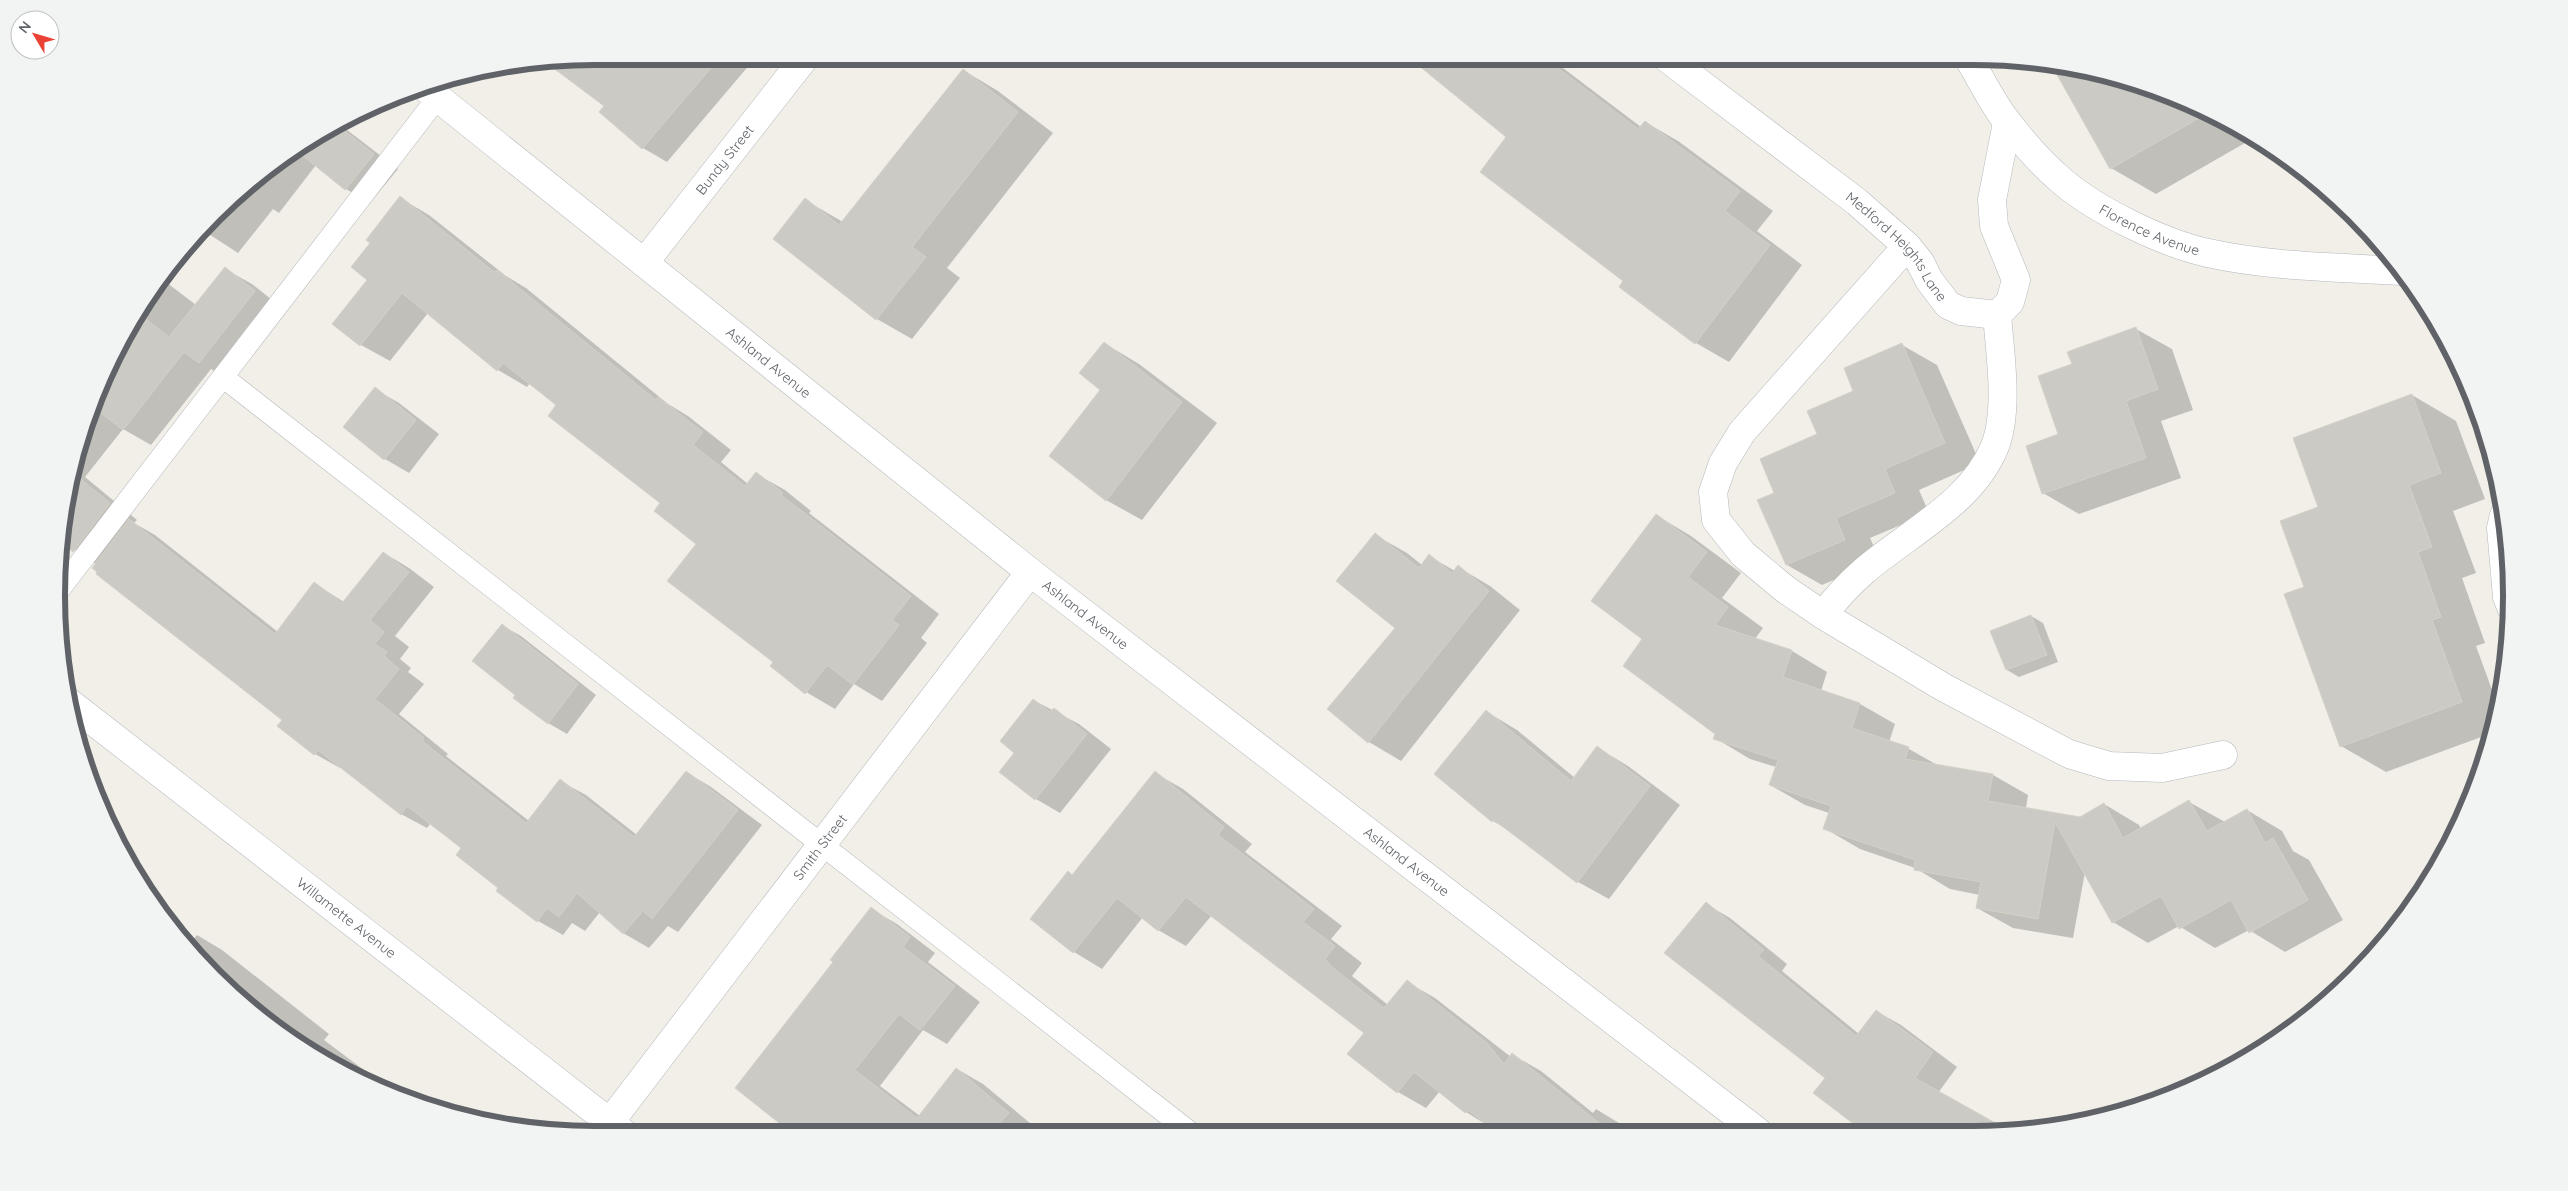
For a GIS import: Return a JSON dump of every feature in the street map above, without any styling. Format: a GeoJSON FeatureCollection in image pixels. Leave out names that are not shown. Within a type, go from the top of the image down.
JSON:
{"type":"FeatureCollection","features":[{"type":"Feature","properties":{"kind":"street","name":"Bundy Street"},"geometry":{"type":"LineString","coordinates":[[644,263],[799,65]]}},
{"type":"Feature","properties":{"kind":"street","name":"Medford Heights Lane"},"geometry":{"type":"LineString","coordinates":[[1676,65],[1857,202],[1907,246],[1920,262],[1948,305],[1961,311],[1997,315]]}},
{"type":"Feature","properties":{"kind":"street","name":"Florence Avenue"},"geometry":{"type":"LineString","coordinates":[[1972,65],[2007,123],[2036,156],[2064,182],[2095,204],[2166,241],[2208,253],[2271,263],[2391,270]]}},
{"type":"Feature","properties":{"kind":"street","name":"Ashland Avenue"},"geometry":{"type":"LineString","coordinates":[[430,91],[1030,572],[1751,1126]]}},
{"type":"Feature","properties":{"kind":"street"},"geometry":{"type":"LineString","coordinates":[[1824,615],[1840,593],[1865,570],[1951,503],[1978,477],[1995,446],[2002,405],[1997,315],[2010,302],[2016,280],[1994,226],[1992,200],[2007,123]]}},
{"type":"Feature","properties":{"kind":"street"},"geometry":{"type":"LineString","coordinates":[[1907,246],[1742,432],[1723,463],[1713,492],[1716,520],[1743,554],[1785,589],[1824,615],[1943,687],[2069,754],[2109,766],[2162,768],[2223,755]]}},
{"type":"Feature","properties":{"kind":"street","name":"Smith Street"},"geometry":{"type":"LineString","coordinates":[[619,1126],[822,845],[1030,572]]}},
{"type":"Feature","properties":{"kind":"street","name":"Willamette Avenue"},"geometry":{"type":"LineString","coordinates":[[77,709],[615,1126]]}},
{"type":"Feature","properties":{"kind":"lane"},"geometry":{"type":"LineString","coordinates":[[65,582],[222,377],[430,92]]}},
{"type":"Feature","properties":{"kind":"lane"},"geometry":{"type":"LineString","coordinates":[[222,377],[1182,1126]]}},
{"type":"Feature","properties":{"kind":"building"},"geometry":{"type":"Polygon","coordinates":[[[713,65],[642,149],[599,112],[604,106],[552,67],[713,65]]]}},
{"type":"Feature","properties":{"kind":"building"},"geometry":{"type":"Polygon","coordinates":[[[1418,65],[1554,65],[1638,129],[1645,121],[1740,191],[1725,211],[1770,245],[1695,344],[1619,287],[1623,281],[1480,172],[1506,137],[1418,65]]]}},
{"type":"Feature","properties":{"kind":"building"},"geometry":{"type":"Polygon","coordinates":[[[963,69],[1018,112],[912,247],[926,257],[876,320],[773,239],[805,198],[839,225],[963,69]]]}},
{"type":"Feature","properties":{"kind":"building"},"geometry":{"type":"Polygon","coordinates":[[[2055,72],[2110,83],[2143,93],[2176,105],[2201,117],[2110,169],[2055,72]]]}},
{"type":"Feature","properties":{"kind":"building"},"geometry":{"type":"Polygon","coordinates":[[[343,129],[374,154],[345,190],[301,154],[343,129]]]}},
{"type":"Feature","properties":{"kind":"building"},"geometry":{"type":"Polygon","coordinates":[[[400,196],[494,272],[497,270],[656,400],[658,397],[703,432],[693,445],[745,486],[756,472],[783,493],[781,495],[911,596],[892,620],[899,625],[853,685],[827,665],[805,694],[770,666],[773,662],[667,581],[696,544],[654,511],[660,503],[548,416],[556,405],[503,363],[497,371],[402,293],[360,346],[332,324],[367,280],[351,267],[370,243],[366,240],[400,196]]]}},
{"type":"Feature","properties":{"kind":"building"},"geometry":{"type":"Polygon","coordinates":[[[225,267],[255,291],[199,363],[184,352],[123,430],[98,411],[120,361],[144,317],[169,337],[225,267]]]}},
{"type":"Feature","properties":{"kind":"building"},"geometry":{"type":"Polygon","coordinates":[[[2136,327],[2158,389],[2126,401],[2146,458],[2042,494],[2026,446],[2058,434],[2038,376],[2072,364],[2067,352],[2136,327]]]}},
{"type":"Feature","properties":{"kind":"building"},"geometry":{"type":"Polygon","coordinates":[[[1104,342],[1182,402],[1106,501],[1049,456],[1100,390],[1079,373],[1104,342]]]}},
{"type":"Feature","properties":{"kind":"building"},"geometry":{"type":"Polygon","coordinates":[[[1902,343],[1945,443],[1885,469],[1895,493],[1836,518],[1845,540],[1786,565],[1757,500],[1774,493],[1760,459],[1817,434],[1807,411],[1853,391],[1844,368],[1902,343]]]}},
{"type":"Feature","properties":{"kind":"building"},"geometry":{"type":"Polygon","coordinates":[[[375,387],[416,420],[384,460],[343,427],[375,387]]]}},
{"type":"Feature","properties":{"kind":"building"},"geometry":{"type":"Polygon","coordinates":[[[2412,394],[2441,473],[2409,485],[2432,547],[2418,552],[2441,617],[2432,620],[2462,702],[2340,747],[2284,594],[2304,587],[2280,521],[2318,507],[2293,438],[2412,394]]]}},
{"type":"Feature","properties":{"kind":"building"},"geometry":{"type":"Polygon","coordinates":[[[78,477],[110,503],[73,552],[68,547],[78,477]]]}},
{"type":"Feature","properties":{"kind":"building"},"geometry":{"type":"Polygon","coordinates":[[[1656,514],[1707,552],[1688,577],[1728,607],[1715,625],[1792,650],[1783,677],[1860,703],[1852,728],[1909,747],[1905,759],[1993,774],[1988,801],[2080,817],[2104,803],[2123,838],[2189,800],[2207,831],[2247,809],[2265,843],[2273,838],[2308,900],[2249,933],[2231,900],[2179,929],[2161,896],[2112,923],[2055,822],[2038,919],[1976,908],[1981,882],[1914,870],[1915,860],[1823,829],[1831,806],[1769,785],[1778,760],[1713,739],[1715,734],[1623,666],[1642,639],[1591,601],[1656,514]]]}},
{"type":"Feature","properties":{"kind":"building"},"geometry":{"type":"Polygon","coordinates":[[[129,519],[275,634],[314,582],[342,603],[383,552],[409,572],[370,620],[384,632],[375,644],[387,652],[384,656],[399,669],[375,699],[424,738],[422,741],[526,823],[560,779],[634,837],[686,771],[738,810],[652,919],[643,911],[623,934],[577,893],[559,917],[547,908],[537,922],[496,891],[498,888],[456,855],[461,848],[407,806],[401,815],[318,750],[314,755],[277,726],[282,720],[96,574],[97,572],[92,568],[129,519]]]}},
{"type":"Feature","properties":{"kind":"building"},"geometry":{"type":"Polygon","coordinates":[[[1375,533],[1419,568],[1429,554],[1452,573],[1458,565],[1489,591],[1368,743],[1327,709],[1395,628],[1336,581],[1375,533]]]}},
{"type":"Feature","properties":{"kind":"building"},"geometry":{"type":"Polygon","coordinates":[[[2031,615],[2047,655],[2006,670],[1990,631],[2031,615]]]}},
{"type":"Feature","properties":{"kind":"building"},"geometry":{"type":"Polygon","coordinates":[[[502,624],[578,684],[548,724],[513,698],[515,695],[472,661],[502,624]]]}},
{"type":"Feature","properties":{"kind":"building"},"geometry":{"type":"Polygon","coordinates":[[[1033,699],[1050,712],[1054,708],[1087,734],[1035,800],[999,772],[1014,753],[1000,741],[1033,699]]]}},
{"type":"Feature","properties":{"kind":"building"},"geometry":{"type":"Polygon","coordinates":[[[1486,710],[1571,781],[1597,746],[1650,786],[1577,883],[1494,820],[1492,822],[1434,774],[1486,710]]]}},
{"type":"Feature","properties":{"kind":"building"},"geometry":{"type":"Polygon","coordinates":[[[1155,771],[1224,827],[1218,835],[1314,909],[1303,922],[1335,946],[1325,959],[1332,967],[1384,1008],[1407,980],[1487,1043],[1504,1064],[1512,1053],[1603,1126],[1488,1126],[1468,1110],[1465,1113],[1414,1072],[1397,1093],[1347,1054],[1364,1033],[1186,897],[1158,931],[1117,898],[1073,953],[1030,919],[1068,871],[1072,875],[1155,771]]]}},
{"type":"Feature","properties":{"kind":"building"},"geometry":{"type":"Polygon","coordinates":[[[1706,902],[1764,950],[1758,956],[1856,1036],[1876,1010],[1933,1052],[1915,1078],[1999,1125],[1856,1126],[1813,1093],[1825,1078],[1664,953],[1706,902]]]}},
{"type":"Feature","properties":{"kind":"building"},"geometry":{"type":"Polygon","coordinates":[[[871,907],[910,937],[903,947],[955,986],[920,1030],[899,1014],[855,1070],[917,1118],[956,1068],[1009,1113],[997,1126],[783,1126],[735,1088],[833,962],[830,960],[871,907]]]}}]}
